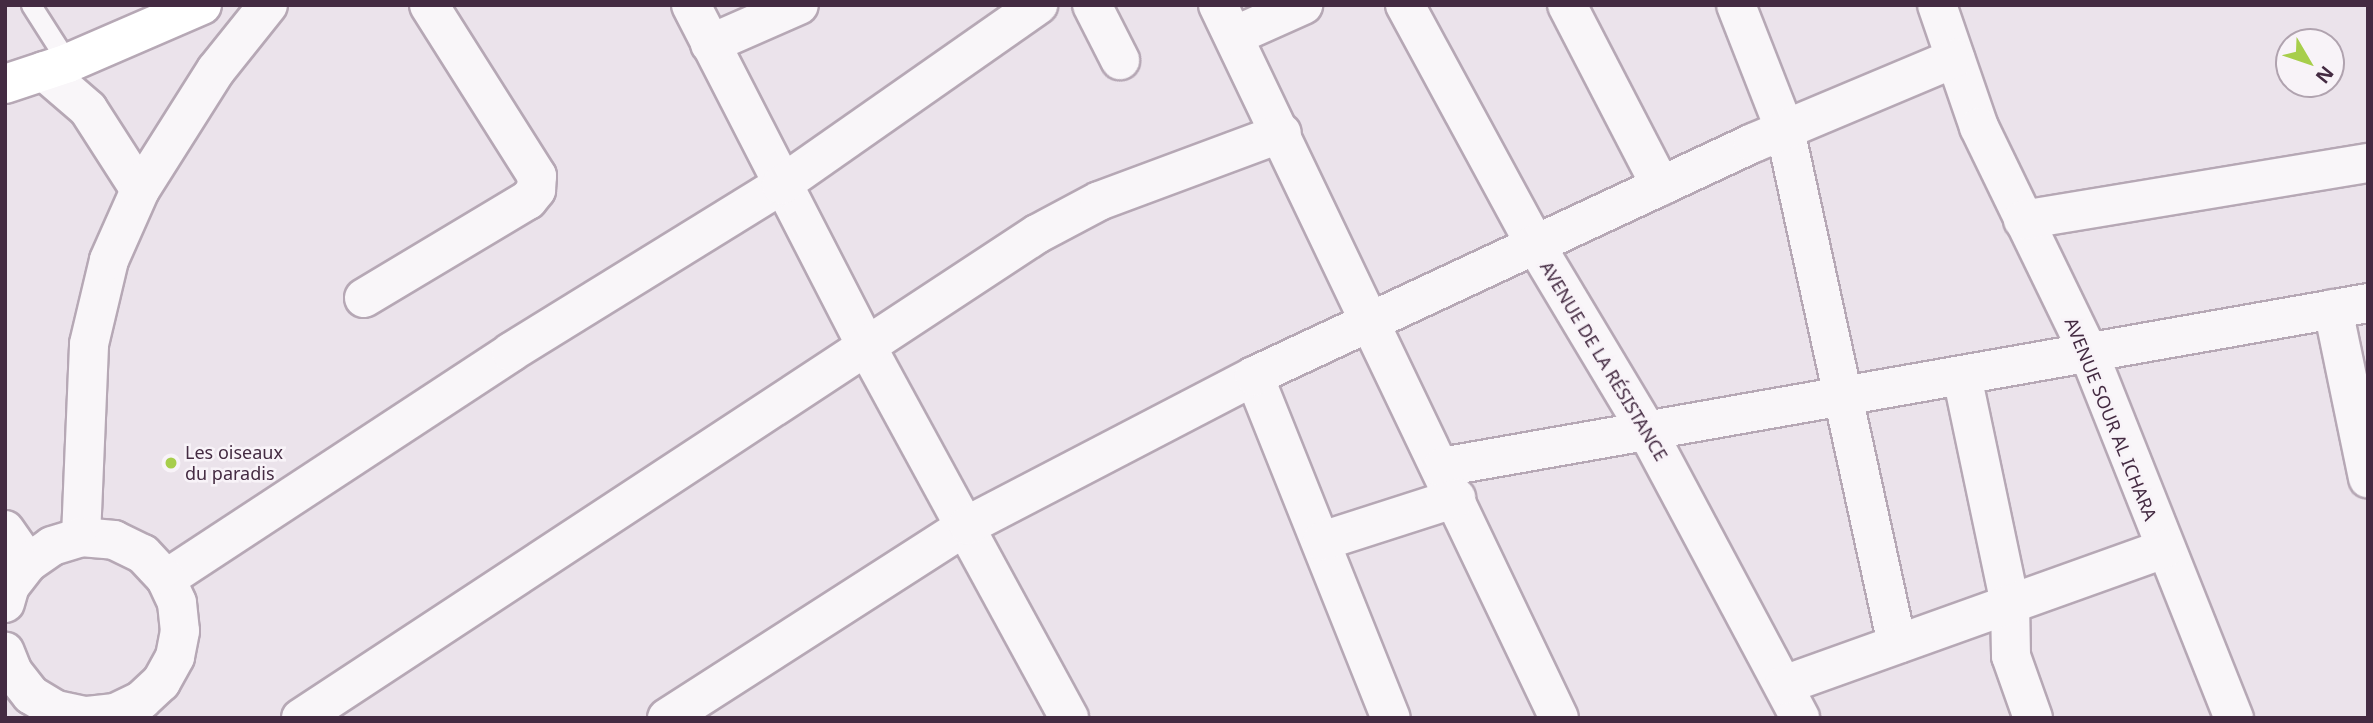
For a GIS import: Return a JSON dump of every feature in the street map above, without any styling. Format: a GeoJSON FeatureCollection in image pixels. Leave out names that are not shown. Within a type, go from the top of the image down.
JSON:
{"type":"FeatureCollection","features":[{"type":"Feature","properties":{"kind":"main road"},"geometry":{"type":"LineString","coordinates":[[5,84],[56,67],[202,5]]}},
{"type":"Feature","properties":{"kind":"street"},"geometry":{"type":"LineString","coordinates":[[80,537],[89,344],[109,260],[140,190],[216,70],[268,5]]}},
{"type":"Feature","properties":{"kind":"street"},"geometry":{"type":"LineString","coordinates":[[364,298],[528,200],[536,190],[537,177],[429,5]]}},
{"type":"Feature","properties":{"kind":"street"},"geometry":{"type":"LineString","coordinates":[[691,5],[781,185],[868,349],[968,525],[1069,718]]}},
{"type":"Feature","properties":{"kind":"street"},"geometry":{"type":"LineString","coordinates":[[710,44],[799,5]]}},
{"type":"Feature","properties":{"kind":"street"},"geometry":{"type":"LineString","coordinates":[[166,579],[511,352],[781,185],[1038,5]]}},
{"type":"Feature","properties":{"kind":"street"},"geometry":{"type":"LineString","coordinates":[[1092,5],[1120,60]]}},
{"type":"Feature","properties":{"kind":"street"},"geometry":{"type":"LineString","coordinates":[[1303,5],[1226,21],[1282,133],[1367,324],[1449,482],[1559,718]]}},
{"type":"Feature","properties":{"kind":"street","name":"AVENUE DE LA RÉSISTANCE"},"geometry":{"type":"LineString","coordinates":[[1405,5],[1535,244],[1647,431],[1792,701]]}},
{"type":"Feature","properties":{"kind":"street"},"geometry":{"type":"LineString","coordinates":[[1567,5],[1661,186]]}},
{"type":"Feature","properties":{"kind":"street"},"geometry":{"type":"LineString","coordinates":[[1735,5],[1785,130],[1846,397],[1896,644]]}},
{"type":"Feature","properties":{"kind":"street","name":"AVENUE SOUR AL ICHARA"},"geometry":{"type":"LineString","coordinates":[[1937,5],[1979,127],[2089,354],[2164,549],[2234,718]]}},
{"type":"Feature","properties":{"kind":"street"},"geometry":{"type":"LineString","coordinates":[[667,718],[968,525],[1254,376],[1661,186],[1955,58]]}},
{"type":"Feature","properties":{"kind":"street"},"geometry":{"type":"LineString","coordinates":[[56,67],[88,109],[140,190]]}},
{"type":"Feature","properties":{"kind":"street"},"geometry":{"type":"LineString","coordinates":[[301,718],[868,349],[1037,234],[1099,201],[1282,133]]}},
{"type":"Feature","properties":{"kind":"street"},"geometry":{"type":"LineString","coordinates":[[2023,220],[2368,163]]}},
{"type":"Feature","properties":{"kind":"street"},"geometry":{"type":"LineString","coordinates":[[1322,541],[1449,482],[1647,431],[2350,306],[2368,478]]}},
{"type":"Feature","properties":{"kind":"street"},"geometry":{"type":"LineString","coordinates":[[1254,376],[1391,718]]}},
{"type":"Feature","properties":{"kind":"street"},"geometry":{"type":"LineString","coordinates":[[1962,376],[2010,603],[2011,656],[2034,718]]}},
{"type":"Feature","properties":{"kind":"street"},"geometry":{"type":"LineString","coordinates":[[5,530],[28,563]]}},
{"type":"Feature","properties":{"kind":"street"},"geometry":{"type":"LineString","coordinates":[[5,603],[10,586],[28,563],[52,546],[80,537],[114,540],[143,554],[166,579],[177,604],[180,631],[175,657],[148,709],[115,713],[85,716],[26,706],[5,652]]}},
{"type":"Feature","properties":{"kind":"street"},"geometry":{"type":"LineString","coordinates":[[1792,701],[1896,644],[2164,549]]}},
{"type":"Feature","properties":{"kind":"lane"},"geometry":{"type":"LineString","coordinates":[[31,5],[56,67]]}},
{"type":"Feature","properties":{"kind":"place","name":"Les oiseaux du paradis"},"geometry":{"type":"Point","coordinates":[171,463]}}]}
